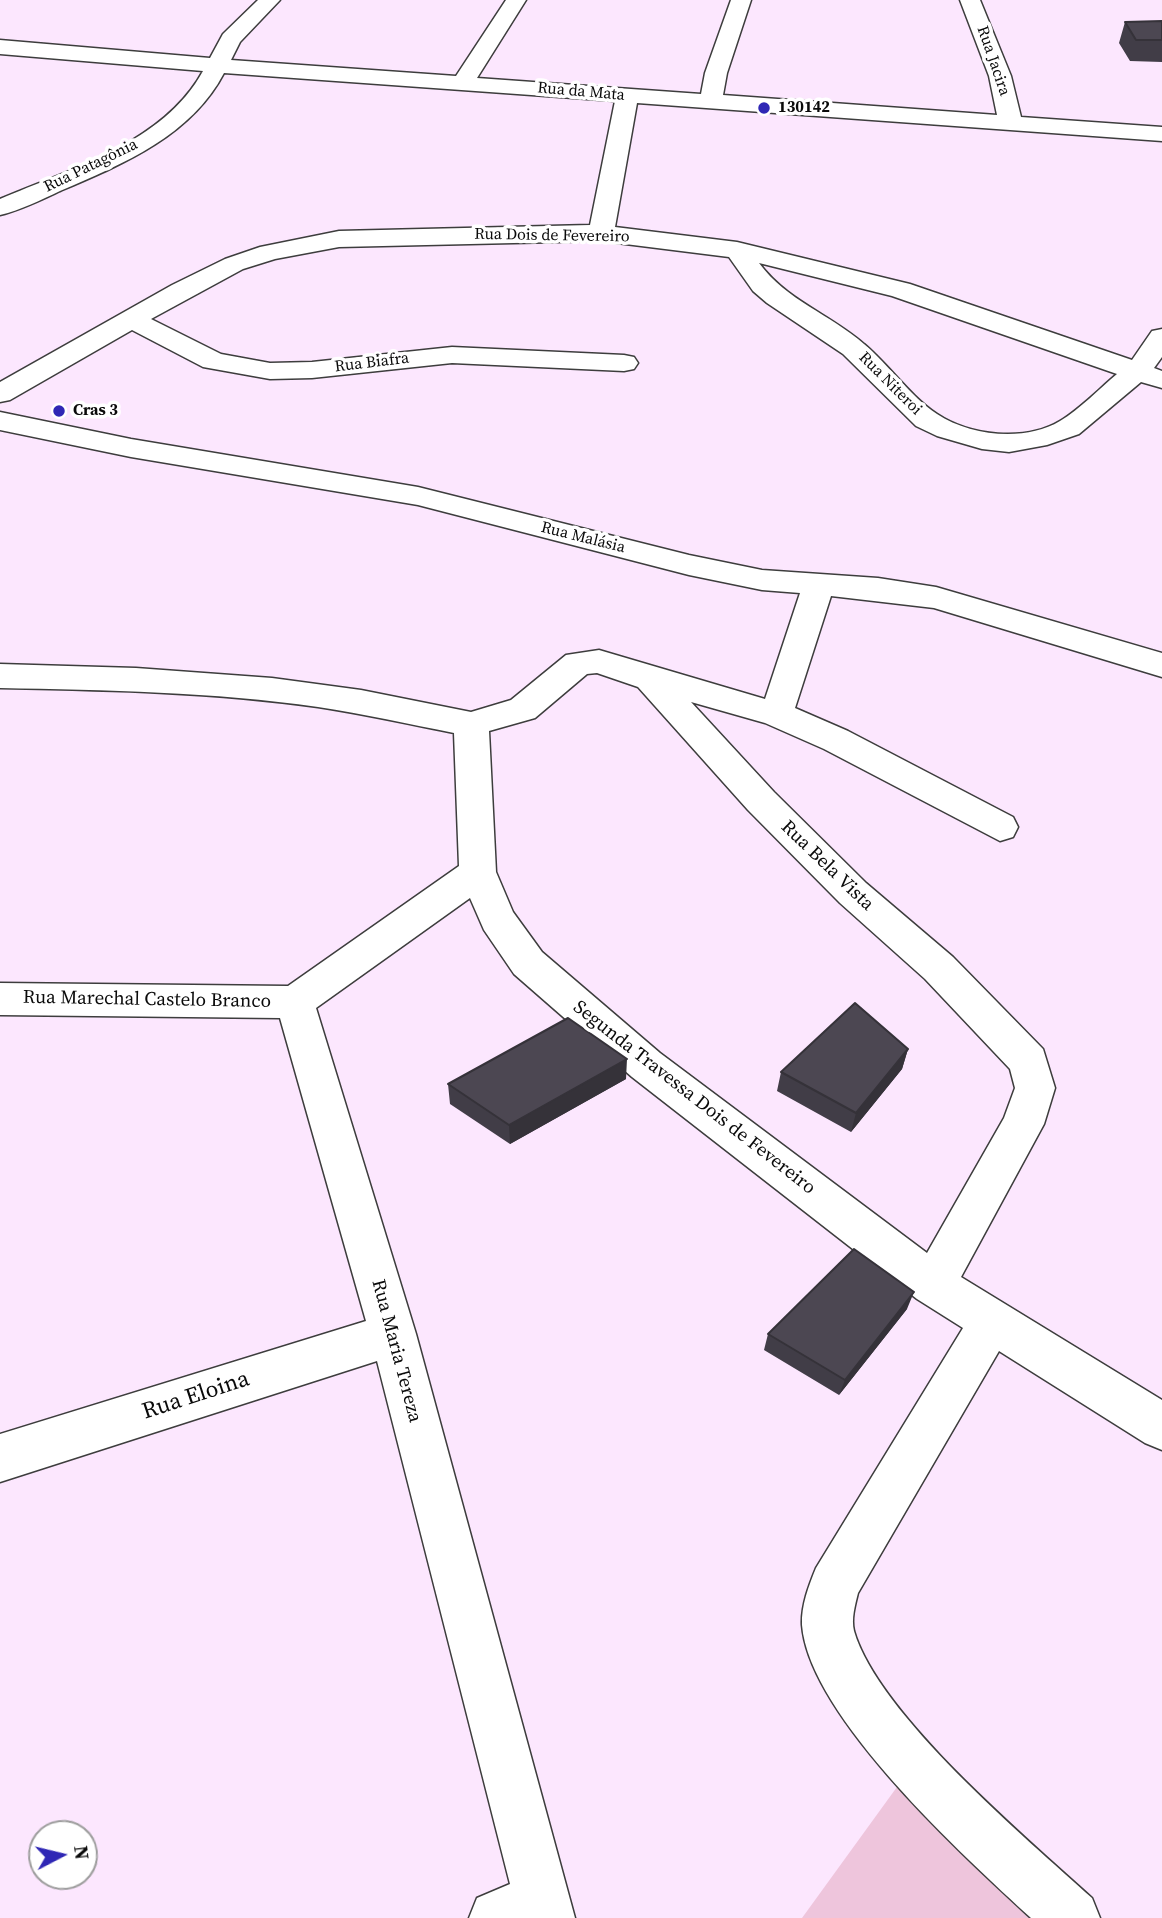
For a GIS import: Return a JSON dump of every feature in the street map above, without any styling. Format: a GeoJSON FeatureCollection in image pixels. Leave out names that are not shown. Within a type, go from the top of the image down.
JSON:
{"type":"FeatureCollection","features":[{"type":"Feature","properties":{"kind":"street","name":"Rua Patagônia"},"geometry":{"type":"LineString","coordinates":[[0,208],[115,159],[168,126],[211,76],[231,39],[270,0]]}},
{"type":"Feature","properties":{"kind":"street"},"geometry":{"type":"LineString","coordinates":[[463,82],[516,0]]}},
{"type":"Feature","properties":{"kind":"street"},"geometry":{"type":"LineString","coordinates":[[711,101],[716,73],[741,0]]}},
{"type":"Feature","properties":{"kind":"street","name":"Rua Jacira"},"geometry":{"type":"LineString","coordinates":[[970,0],[1000,76],[1011,124]]}},
{"type":"Feature","properties":{"kind":"street","name":"Rua da Mata"},"geometry":{"type":"LineString","coordinates":[[0,47],[211,76],[463,82],[1162,134]]}},
{"type":"Feature","properties":{"kind":"street"},"geometry":{"type":"LineString","coordinates":[[601,233],[627,96]]}},
{"type":"Feature","properties":{"kind":"street","name":"Rua Dois de Fevereiro"},"geometry":{"type":"LineString","coordinates":[[0,394],[234,264],[303,244],[471,234],[601,233],[737,250],[901,290],[1150,375]]}},
{"type":"Feature","properties":{"kind":"street","name":"Rua Niteroi"},"geometry":{"type":"LineString","coordinates":[[737,250],[762,285],[853,348],[926,420],[947,430],[982,440],[1009,443],[1037,439],[1069,428],[1150,375],[1162,337]]}},
{"type":"Feature","properties":{"kind":"street","name":"Rua Biafra"},"geometry":{"type":"LineString","coordinates":[[131,320],[189,351],[214,361],[270,371],[312,370],[452,355],[624,363]]}},
{"type":"Feature","properties":{"kind":"street","name":"Rua Malásia"},"geometry":{"type":"LineString","coordinates":[[0,421],[131,448],[418,496],[690,565],[762,580],[936,598],[1162,665]]}},
{"type":"Feature","properties":{"kind":"street"},"geometry":{"type":"LineString","coordinates":[[776,714],[793,671],[819,584]]}},
{"type":"Feature","properties":{"kind":"street","name":"Rua Bela Vista"},"geometry":{"type":"LineString","coordinates":[[471,724],[523,709],[578,663],[599,661],[650,679],[776,714],[835,740],[1000,827]]}},
{"type":"Feature","properties":{"kind":"street"},"geometry":{"type":"LineString","coordinates":[[0,676],[100,678],[268,691],[360,702],[471,724]]}},
{"type":"Feature","properties":{"kind":"street","name":"Rua Bela Vista"},"geometry":{"type":"LineString","coordinates":[[650,679],[770,810],[853,893],[939,968],[1029,1061],[1034,1072],[1031,1106],[933,1284]]}},
{"type":"Feature","properties":{"kind":"street","name":"Segunda Travessa Dois de Fevereiro"},"geometry":{"type":"LineString","coordinates":[[471,724],[478,872],[497,919],[528,963],[646,1065],[933,1284],[1162,1427]]}},
{"type":"Feature","properties":{"kind":"street"},"geometry":{"type":"LineString","coordinates":[[295,1002],[478,872]]}},
{"type":"Feature","properties":{"kind":"street","name":"Rua Marechal Castelo Branco"},"geometry":{"type":"LineString","coordinates":[[0,999],[295,1002]]}},
{"type":"Feature","properties":{"kind":"street","name":"Rua Maria Tereza"},"geometry":{"type":"LineString","coordinates":[[295,1002],[393,1334],[528,1912]]}},
{"type":"Feature","properties":{"kind":"street"},"geometry":{"type":"LineString","coordinates":[[992,1321],[834,1586],[827,1626],[836,1655],[867,1708],[956,1809],[1072,1918]]}},
{"type":"Feature","properties":{"kind":"street","name":"Rua Eloina"},"geometry":{"type":"LineString","coordinates":[[0,1458],[393,1334]]}},
{"type":"Feature","properties":{"kind":"shaded area"},"geometry":{"type":"Polygon","coordinates":[[[910,1769],[1063,1918],[802,1918],[910,1769]]]}},
{"type":"Feature","properties":{"kind":"building"},"geometry":{"type":"Polygon","coordinates":[[[1162,21],[1162,40],[1136,40],[1125,22],[1162,21]]]}},
{"type":"Feature","properties":{"kind":"building"},"geometry":{"type":"Polygon","coordinates":[[[855,1003],[908,1049],[856,1113],[781,1072],[855,1003]]]}},
{"type":"Feature","properties":{"kind":"building"},"geometry":{"type":"Polygon","coordinates":[[[568,1018],[627,1059],[509,1125],[448,1084],[568,1018]]]}},
{"type":"Feature","properties":{"kind":"building"},"geometry":{"type":"Polygon","coordinates":[[[854,1249],[914,1292],[845,1380],[768,1334],[854,1249]]]}},
{"type":"Feature","properties":{"kind":"place","name":"130142"},"geometry":{"type":"Point","coordinates":[764,108]}},
{"type":"Feature","properties":{"kind":"place","name":"Cras 3"},"geometry":{"type":"Point","coordinates":[59,411]}}]}
